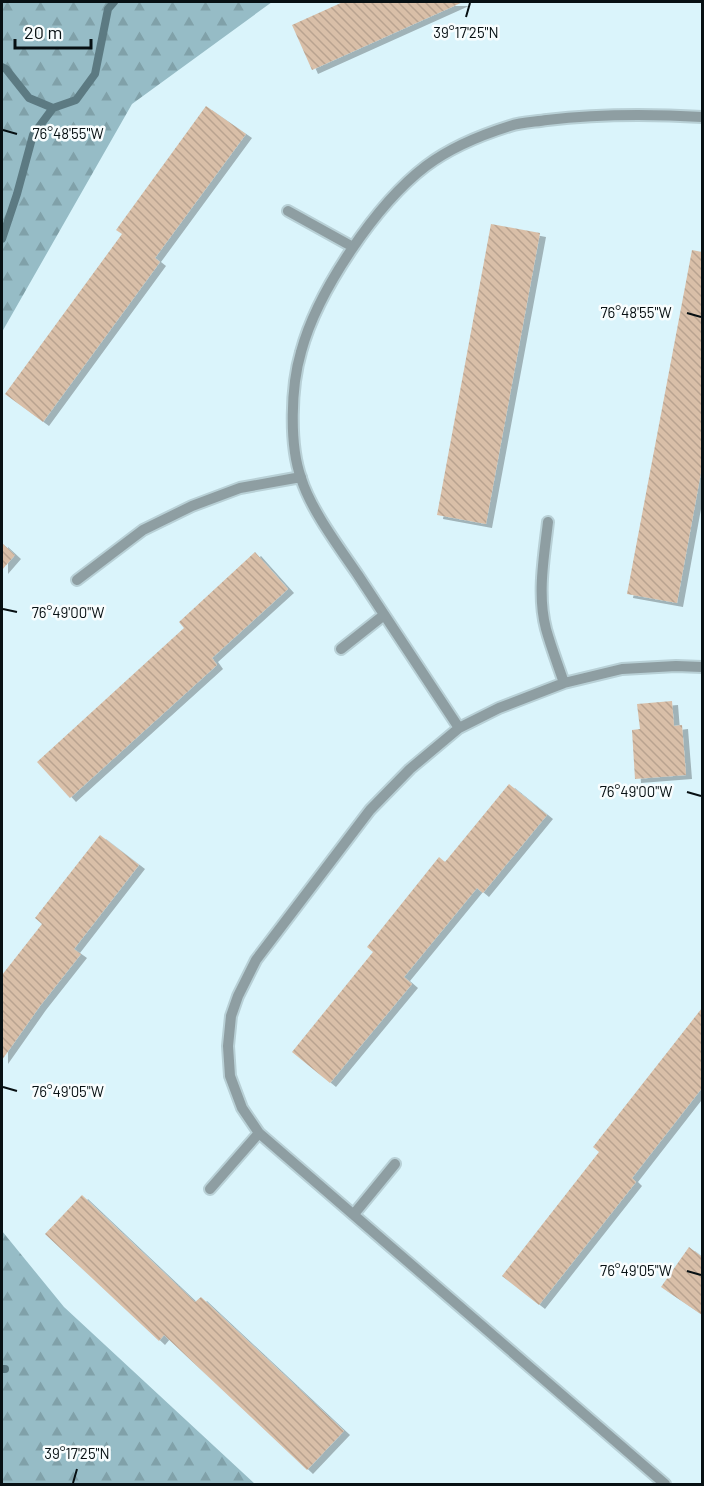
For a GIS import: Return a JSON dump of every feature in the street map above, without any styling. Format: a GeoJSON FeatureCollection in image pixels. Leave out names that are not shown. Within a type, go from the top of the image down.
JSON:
{"type":"FeatureCollection","features":[{"type":"Feature","properties":{"kind":"lane"},"geometry":{"type":"LineString","coordinates":[[459,728],[324,524],[301,477],[294,436],[293,395],[301,351],[322,300],[352,247],[389,201],[426,166],[470,140],[513,124],[576,117],[663,114],[702,117]]}},
{"type":"Feature","properties":{"kind":"lane"},"geometry":{"type":"LineString","coordinates":[[288,211],[352,247]]}},
{"type":"Feature","properties":{"kind":"lane"},"geometry":{"type":"LineString","coordinates":[[77,580],[143,530],[192,506],[240,488],[301,477]]}},
{"type":"Feature","properties":{"kind":"lane"},"geometry":{"type":"LineString","coordinates":[[548,522],[542,569],[542,603],[546,628],[564,683]]}},
{"type":"Feature","properties":{"kind":"lane"},"geometry":{"type":"LineString","coordinates":[[341,649],[384,615]]}},
{"type":"Feature","properties":{"kind":"lane"},"geometry":{"type":"LineString","coordinates":[[665,1485],[259,1133],[242,1108],[230,1076],[228,1046],[231,1016],[256,960],[370,810],[410,768],[459,728],[499,708],[564,683],[622,669],[676,666],[702,668]]}},
{"type":"Feature","properties":{"kind":"lane"},"geometry":{"type":"LineString","coordinates":[[210,1189],[259,1133]]}},
{"type":"Feature","properties":{"kind":"lane"},"geometry":{"type":"LineString","coordinates":[[354,1214],[395,1164]]}},
{"type":"Feature","properties":{"kind":"green space"},"geometry":{"type":"Polygon","coordinates":[[[2,2],[272,2],[132,104],[2,332],[2,2]]]}},
{"type":"Feature","properties":{"kind":"green space"},"geometry":{"type":"Polygon","coordinates":[[[2,1231],[64,1307],[255,1484],[2,1484],[2,1231]]]}},
{"type":"Feature","properties":{"kind":"building"},"geometry":{"type":"Polygon","coordinates":[[[343,2],[463,2],[312,70],[292,25],[343,2]]]}},
{"type":"Feature","properties":{"kind":"building"},"geometry":{"type":"Polygon","coordinates":[[[206,106],[246,134],[155,258],[160,262],[43,422],[5,394],[122,234],[116,230],[206,106]]]}},
{"type":"Feature","properties":{"kind":"building"},"geometry":{"type":"Polygon","coordinates":[[[491,224],[540,233],[486,524],[437,515],[491,224]]]}},
{"type":"Feature","properties":{"kind":"building"},"geometry":{"type":"Polygon","coordinates":[[[692,250],[702,252],[702,467],[677,603],[627,594],[692,250]]]}},
{"type":"Feature","properties":{"kind":"building"},"geometry":{"type":"Polygon","coordinates":[[[2,543],[15,555],[2,570],[2,543]]]}},
{"type":"Feature","properties":{"kind":"building"},"geometry":{"type":"Polygon","coordinates":[[[255,552],[288,589],[212,658],[217,665],[70,798],[37,762],[184,628],[179,622],[255,552]]]}},
{"type":"Feature","properties":{"kind":"building"},"geometry":{"type":"Polygon","coordinates":[[[672,701],[674,726],[682,725],[686,775],[635,779],[632,730],[640,729],[637,704],[672,701]]]}},
{"type":"Feature","properties":{"kind":"building"},"geometry":{"type":"Polygon","coordinates":[[[509,784],[547,815],[483,893],[477,888],[404,977],[412,984],[330,1083],[292,1052],[373,952],[367,947],[439,857],[445,862],[509,784]]]}},
{"type":"Feature","properties":{"kind":"building"},"geometry":{"type":"Polygon","coordinates":[[[100,835],[139,865],[74,949],[81,954],[40,1006],[2,1060],[2,975],[42,924],[35,918],[100,835]]]}},
{"type":"Feature","properties":{"kind":"building"},"geometry":{"type":"Polygon","coordinates":[[[702,1008],[702,1088],[632,1178],[636,1182],[539,1305],[502,1276],[599,1152],[593,1147],[702,1008]]]}},
{"type":"Feature","properties":{"kind":"building"},"geometry":{"type":"Polygon","coordinates":[[[82,1195],[195,1302],[201,1297],[344,1431],[307,1470],[164,1335],[159,1341],[45,1234],[82,1195]]]}},
{"type":"Feature","properties":{"kind":"building"},"geometry":{"type":"Polygon","coordinates":[[[689,1247],[702,1257],[702,1315],[661,1287],[689,1247]]]}},
{"type":"Feature","properties":{"kind":"waterway"},"geometry":{"type":"LineString","coordinates":[[2,239],[33,135],[53,108],[76,100],[95,74],[108,9],[114,2]]}},
{"type":"Feature","properties":{"kind":"waterway"},"geometry":{"type":"LineString","coordinates":[[2,67],[29,98],[53,108]]}}]}
